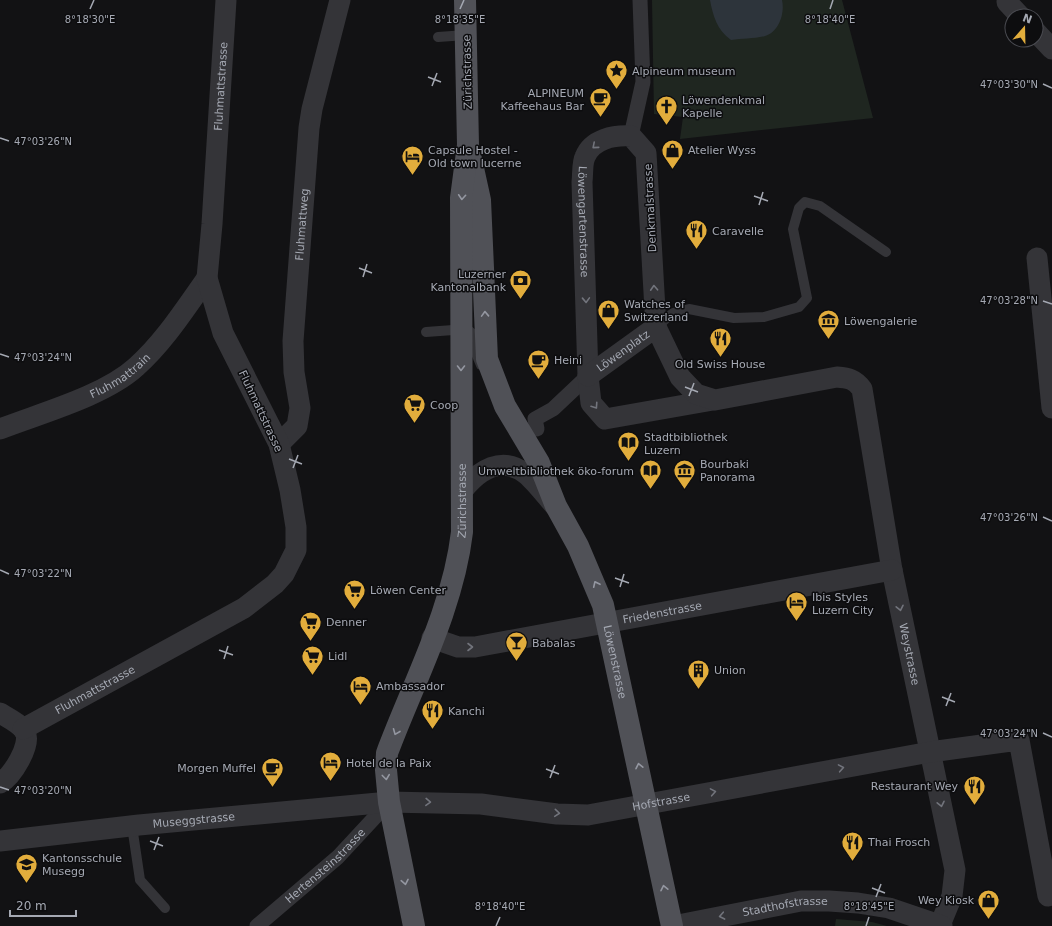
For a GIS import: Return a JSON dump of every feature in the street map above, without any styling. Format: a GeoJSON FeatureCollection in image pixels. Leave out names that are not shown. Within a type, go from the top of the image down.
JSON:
{"type":"FeatureCollection","features":[{"type":"Feature","properties":{"kind":"main road","name":"Zürichstrasse"},"geometry":{"type":"LineString","coordinates":[[414,926],[389,802],[386,770],[387,753],[446,602],[460,550],[463,490],[461,198],[468,144],[465,0]]}},
{"type":"Feature","properties":{"kind":"main road","name":"Zürichstrasse"},"geometry":{"type":"LineString","coordinates":[[468,144],[480,200],[487,359],[494,380],[511,416]]}},
{"type":"Feature","properties":{"kind":"main road","name":"Löwenstrasse"},"geometry":{"type":"LineString","coordinates":[[511,416],[539,462],[556,506],[578,546],[599,592],[608,621],[672,926]]}},
{"type":"Feature","properties":{"kind":"street","name":"Fluhmattstrasse"},"geometry":{"type":"LineString","coordinates":[[23,729],[244,608],[275,584],[286,569],[296,550],[296,527],[290,490],[279,444],[223,333],[207,278],[212,224],[226,0]]}},
{"type":"Feature","properties":{"kind":"street","name":"Fluhmattweg"},"geometry":{"type":"LineString","coordinates":[[279,444],[297,426],[300,408],[294,372],[293,341],[309,128],[312,109],[340,0]]}},
{"type":"Feature","properties":{"kind":"street"},"geometry":{"type":"LineString","coordinates":[[630,136],[643,82],[640,0]]}},
{"type":"Feature","properties":{"kind":"street"},"geometry":{"type":"LineString","coordinates":[[1044,40],[1052,49]]}},
{"type":"Feature","properties":{"kind":"street","name":"Denkmalstrasse"},"geometry":{"type":"LineString","coordinates":[[630,136],[646,153],[647,160],[656,327]]}},
{"type":"Feature","properties":{"kind":"street","name":"Löwengartenstrasse"},"geometry":{"type":"LineString","coordinates":[[587,341],[582,182],[585,157],[593,146],[607,137],[630,136]]}},
{"type":"Feature","properties":{"kind":"street"},"geometry":{"type":"LineString","coordinates":[[1037,258],[1052,408]]}},
{"type":"Feature","properties":{"kind":"street","name":"Fluhmattrain"},"geometry":{"type":"LineString","coordinates":[[0,429],[107,386],[136,368],[163,339],[207,278]]}},
{"type":"Feature","properties":{"kind":"street","name":"Löwenplatz"},"geometry":{"type":"LineString","coordinates":[[588,376],[656,327],[680,377],[696,394],[715,400]]}},
{"type":"Feature","properties":{"kind":"street","name":"Löwenplatz"},"geometry":{"type":"LineString","coordinates":[[587,341],[588,376],[591,403],[605,419],[837,377],[848,378],[857,382]]}},
{"type":"Feature","properties":{"kind":"street"},"geometry":{"type":"LineString","coordinates":[[537,429],[536,419],[553,409],[588,376]]}},
{"type":"Feature","properties":{"kind":"street","name":"Weystrasse"},"geometry":{"type":"LineString","coordinates":[[857,382],[862,389],[892,570],[955,878],[952,896],[941,925]]}},
{"type":"Feature","properties":{"kind":"street"},"geometry":{"type":"LineString","coordinates":[[463,490],[474,477],[485,469],[494,466],[518,468],[527,475],[556,506]]}},
{"type":"Feature","properties":{"kind":"street","name":"Friedenstrasse"},"geometry":{"type":"LineString","coordinates":[[432,638],[458,647],[475,647],[608,621],[892,570]]}},
{"type":"Feature","properties":{"kind":"street"},"geometry":{"type":"LineString","coordinates":[[0,713],[23,729],[27,737],[24,751],[14,770],[0,783]]}},
{"type":"Feature","properties":{"kind":"street","name":"Hofstrasse"},"geometry":{"type":"LineString","coordinates":[[389,802],[481,804],[558,814],[588,815],[930,752],[1019,740],[1048,896]]}},
{"type":"Feature","properties":{"kind":"street","name":"Museggstrasse"},"geometry":{"type":"LineString","coordinates":[[0,841],[132,826],[389,802]]}},
{"type":"Feature","properties":{"kind":"street","name":"Hertensteinstrasse"},"geometry":{"type":"LineString","coordinates":[[257,926],[338,857],[389,802]]}},
{"type":"Feature","properties":{"kind":"street","name":"Stadthofstrasse"},"geometry":{"type":"LineString","coordinates":[[672,926],[801,901],[858,902],[889,908],[941,925]]}},
{"type":"Feature","properties":{"kind":"lane"},"geometry":{"type":"LineString","coordinates":[[438,37],[466,35]]}},
{"type":"Feature","properties":{"kind":"lane"},"geometry":{"type":"LineString","coordinates":[[656,327],[673,313],[689,309],[734,318],[764,317],[799,307],[807,298],[793,229],[799,208],[804,202],[820,206],[886,252]]}},
{"type":"Feature","properties":{"kind":"lane"},"geometry":{"type":"LineString","coordinates":[[426,332],[461,328],[467,329],[474,335],[476,353],[481,366],[494,380]]}},
{"type":"Feature","properties":{"kind":"lane"},"geometry":{"type":"LineString","coordinates":[[132,826],[140,880],[165,908]]}},
{"type":"Feature","properties":{"kind":"shaded area"},"geometry":{"type":"Polygon","coordinates":[[[652,0],[842,0],[873,118],[680,139],[683,117],[654,114],[652,0]]]}},
{"type":"Feature","properties":{"kind":"shaded area"},"geometry":{"type":"Polygon","coordinates":[[[710,0],[782,0],[783,11],[780,21],[774,31],[770,34],[761,37],[731,40],[722,32],[716,22],[710,0]]]}},
{"type":"Feature","properties":{"kind":"shaded area"},"geometry":{"type":"Polygon","coordinates":[[[836,919],[872,922],[887,926],[835,926],[836,919]]]}},
{"type":"Feature","properties":{"kind":"place","name":"Alpineum museum"},"geometry":{"type":"Point","coordinates":[616,90]}},
{"type":"Feature","properties":{"kind":"place","name":"ALPINEUM Kaffeehaus Bar"},"geometry":{"type":"Point","coordinates":[600,118]}},
{"type":"Feature","properties":{"kind":"place","name":"Löwendenkmal Kapelle"},"geometry":{"type":"Point","coordinates":[667,126]}},
{"type":"Feature","properties":{"kind":"place","name":"Atelier Wyss"},"geometry":{"type":"Point","coordinates":[673,170]}},
{"type":"Feature","properties":{"kind":"place","name":"Capsule Hostel - Old town lucerne"},"geometry":{"type":"Point","coordinates":[413,176]}},
{"type":"Feature","properties":{"kind":"place","name":"Caravelle"},"geometry":{"type":"Point","coordinates":[697,250]}},
{"type":"Feature","properties":{"kind":"place","name":"Luzerner Kantonalbank"},"geometry":{"type":"Point","coordinates":[521,300]}},
{"type":"Feature","properties":{"kind":"place","name":"Watches of Switzerland"},"geometry":{"type":"Point","coordinates":[609,330]}},
{"type":"Feature","properties":{"kind":"place","name":"Löwengalerie"},"geometry":{"type":"Point","coordinates":[828,340]}},
{"type":"Feature","properties":{"kind":"place","name":"Old Swiss House"},"geometry":{"type":"Point","coordinates":[720,358]}},
{"type":"Feature","properties":{"kind":"place","name":"Heini"},"geometry":{"type":"Point","coordinates":[538,380]}},
{"type":"Feature","properties":{"kind":"place","name":"Coop"},"geometry":{"type":"Point","coordinates":[414,424]}},
{"type":"Feature","properties":{"kind":"place","name":"Stadtbibliothek Luzern"},"geometry":{"type":"Point","coordinates":[628,462]}},
{"type":"Feature","properties":{"kind":"place","name":"Umweltbibliothek öko-forum"},"geometry":{"type":"Point","coordinates":[650,490]}},
{"type":"Feature","properties":{"kind":"place","name":"Bourbaki Panorama"},"geometry":{"type":"Point","coordinates":[685,490]}},
{"type":"Feature","properties":{"kind":"place","name":"Löwen Center"},"geometry":{"type":"Point","coordinates":[354,610]}},
{"type":"Feature","properties":{"kind":"place","name":"Ibis Styles Luzern City"},"geometry":{"type":"Point","coordinates":[797,622]}},
{"type":"Feature","properties":{"kind":"place","name":"Denner"},"geometry":{"type":"Point","coordinates":[310,642]}},
{"type":"Feature","properties":{"kind":"place","name":"Babalas"},"geometry":{"type":"Point","coordinates":[516,662]}},
{"type":"Feature","properties":{"kind":"place","name":"Lidl"},"geometry":{"type":"Point","coordinates":[312,676]}},
{"type":"Feature","properties":{"kind":"place","name":"Union"},"geometry":{"type":"Point","coordinates":[698,690]}},
{"type":"Feature","properties":{"kind":"place","name":"Ambassador"},"geometry":{"type":"Point","coordinates":[361,706]}},
{"type":"Feature","properties":{"kind":"place","name":"Kanchi"},"geometry":{"type":"Point","coordinates":[433,730]}},
{"type":"Feature","properties":{"kind":"place","name":"Hotel de la Paix"},"geometry":{"type":"Point","coordinates":[331,782]}},
{"type":"Feature","properties":{"kind":"place","name":"Morgen Muffel"},"geometry":{"type":"Point","coordinates":[272,788]}},
{"type":"Feature","properties":{"kind":"place","name":"Restaurant Wey"},"geometry":{"type":"Point","coordinates":[974,806]}},
{"type":"Feature","properties":{"kind":"place","name":"Thai Frosch"},"geometry":{"type":"Point","coordinates":[852,862]}},
{"type":"Feature","properties":{"kind":"place","name":"Kantonsschule Musegg"},"geometry":{"type":"Point","coordinates":[26,884]}},
{"type":"Feature","properties":{"kind":"place","name":"Wey Kiosk"},"geometry":{"type":"Point","coordinates":[989,920]}}]}
